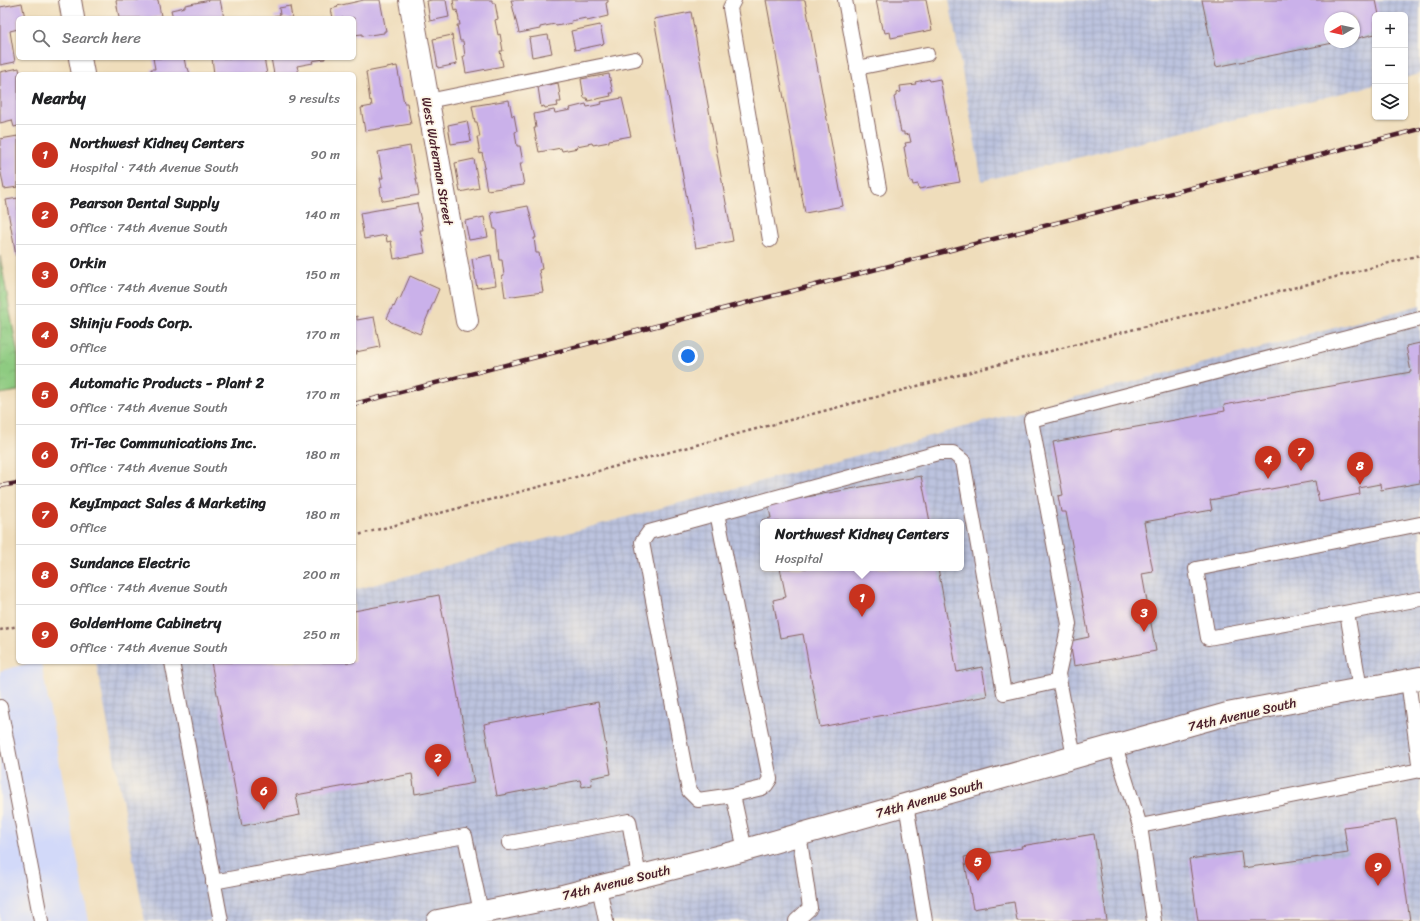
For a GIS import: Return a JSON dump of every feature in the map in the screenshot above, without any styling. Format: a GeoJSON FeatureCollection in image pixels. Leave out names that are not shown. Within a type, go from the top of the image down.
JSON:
{"type":"FeatureCollection","features":[{"type":"Feature","properties":{"kind":"street"},"geometry":{"type":"LineString","coordinates":[[70,0],[73,16]]}},
{"type":"Feature","properties":{"kind":"street","name":"West Waterman Street"},"geometry":{"type":"LineString","coordinates":[[410,0],[467,321]]}},
{"type":"Feature","properties":{"kind":"street"},"geometry":{"type":"LineString","coordinates":[[80,60],[83,72]]}},
{"type":"Feature","properties":{"kind":"street","name":"74th Avenue South"},"geometry":{"type":"LineString","coordinates":[[438,921],[559,897],[745,850],[1227,714],[1414,679]]}},
{"type":"Feature","properties":{"kind":"lane"},"geometry":{"type":"LineString","coordinates":[[734,0],[730,8],[770,240]]}},
{"type":"Feature","properties":{"kind":"lane"},"geometry":{"type":"LineString","coordinates":[[844,0],[879,188]]}},
{"type":"Feature","properties":{"kind":"lane"},"geometry":{"type":"LineString","coordinates":[[857,68],[927,54]]}},
{"type":"Feature","properties":{"kind":"lane"},"geometry":{"type":"LineString","coordinates":[[428,101],[635,59]]}},
{"type":"Feature","properties":{"kind":"lane"},"geometry":{"type":"LineString","coordinates":[[1074,757],[1058,674],[1069,624],[1031,420],[1420,319]]}},
{"type":"Feature","properties":{"kind":"lane"},"geometry":{"type":"LineString","coordinates":[[717,513],[770,778],[766,785],[762,788],[733,795],[698,800],[689,791],[642,542],[649,532],[717,513],[938,453],[953,453],[963,461],[1004,693],[1059,681]]}},
{"type":"Feature","properties":{"kind":"lane"},"geometry":{"type":"LineString","coordinates":[[1420,524],[1196,569],[1208,638],[1420,599]]}},
{"type":"Feature","properties":{"kind":"lane"},"geometry":{"type":"LineString","coordinates":[[1347,613],[1360,689]]}},
{"type":"Feature","properties":{"kind":"lane"},"geometry":{"type":"LineString","coordinates":[[172,664],[220,921]]}},
{"type":"Feature","properties":{"kind":"lane"},"geometry":{"type":"LineString","coordinates":[[1140,826],[1420,770],[1414,679]]}},
{"type":"Feature","properties":{"kind":"lane"},"geometry":{"type":"LineString","coordinates":[[0,707],[41,921]]}},
{"type":"Feature","properties":{"kind":"lane"},"geometry":{"type":"LineString","coordinates":[[1115,746],[1140,826],[1154,921]]}},
{"type":"Feature","properties":{"kind":"lane"},"geometry":{"type":"LineString","coordinates":[[733,795],[745,850]]}},
{"type":"Feature","properties":{"kind":"lane"},"geometry":{"type":"LineString","coordinates":[[906,804],[925,921]]}},
{"type":"Feature","properties":{"kind":"lane"},"geometry":{"type":"LineString","coordinates":[[509,843],[629,821],[639,877]]}},
{"type":"Feature","properties":{"kind":"lane"},"geometry":{"type":"LineString","coordinates":[[796,921],[810,908],[799,834]]}},
{"type":"Feature","properties":{"kind":"lane"},"geometry":{"type":"LineString","coordinates":[[213,882],[465,836],[481,912]]}},
{"type":"Feature","properties":{"kind":"lane"},"geometry":{"type":"LineString","coordinates":[[599,887],[606,921]]}},
{"type":"Feature","properties":{"kind":"path"},"geometry":{"type":"LineString","coordinates":[[356,535],[981,369],[1420,255]]}},
{"type":"Feature","properties":{"kind":"path"},"geometry":{"type":"LineString","coordinates":[[0,630],[16,626]]}},
{"type":"Feature","properties":{"kind":"shaded area"},"geometry":{"type":"Polygon","coordinates":[[[949,0],[1420,0],[1420,74],[1408,77],[1408,12],[1372,12],[1372,86],[982,181],[949,0]]]}},
{"type":"Feature","properties":{"kind":"shaded area"},"geometry":{"type":"Polygon","coordinates":[[[1420,305],[1420,921],[145,921],[96,664],[356,664],[356,589],[1420,305]]]}},
{"type":"Feature","properties":{"kind":"shaded area"},"geometry":{"type":"Polygon","coordinates":[[[26,664],[41,664],[89,921],[0,921],[0,671],[26,664]]]}},
{"type":"Feature","properties":{"kind":"green space"},"geometry":{"type":"Polygon","coordinates":[[[0,256],[16,344],[16,391],[0,394],[0,256]]]}},
{"type":"Feature","properties":{"kind":"building"},"geometry":{"type":"Polygon","coordinates":[[[116,0],[158,0],[161,16],[119,16],[116,0]]]}},
{"type":"Feature","properties":{"kind":"building"},"geometry":{"type":"Polygon","coordinates":[[[210,0],[220,0],[224,16],[172,16],[171,10],[185,7],[185,5],[210,0]]]}},
{"type":"Feature","properties":{"kind":"building"},"geometry":{"type":"Polygon","coordinates":[[[364,0],[380,0],[386,31],[384,31],[384,33],[362,36],[362,34],[356,35],[356,16],[333,16],[331,9],[338,7],[337,6],[364,0]]]}},
{"type":"Feature","properties":{"kind":"building"},"geometry":{"type":"Polygon","coordinates":[[[446,0],[449,17],[430,21],[427,1],[446,0]]]}},
{"type":"Feature","properties":{"kind":"building"},"geometry":{"type":"Polygon","coordinates":[[[453,0],[492,0],[492,3],[495,3],[498,19],[495,20],[498,35],[500,34],[503,51],[500,51],[503,66],[466,73],[463,56],[465,56],[463,41],[460,41],[457,25],[460,25],[453,0]]]}},
{"type":"Feature","properties":{"kind":"building"},"geometry":{"type":"Polygon","coordinates":[[[511,0],[608,0],[606,3],[608,16],[587,21],[586,18],[571,21],[572,23],[556,26],[555,24],[540,27],[540,29],[519,33],[511,0]]]}},
{"type":"Feature","properties":{"kind":"building"},"geometry":{"type":"Polygon","coordinates":[[[766,0],[805,0],[843,206],[805,213],[766,0]]]}},
{"type":"Feature","properties":{"kind":"building"},"geometry":{"type":"Polygon","coordinates":[[[876,0],[926,0],[932,30],[891,38],[890,32],[885,33],[884,29],[882,29],[876,0]]]}},
{"type":"Feature","properties":{"kind":"building"},"geometry":{"type":"Polygon","coordinates":[[[1202,0],[1376,0],[1378,12],[1372,12],[1372,35],[1360,38],[1360,12],[1324,12],[1324,45],[1216,67],[1202,0]]]}},
{"type":"Feature","properties":{"kind":"building"},"geometry":{"type":"Polygon","coordinates":[[[22,3],[25,16],[16,16],[16,30],[10,31],[15,62],[0,65],[0,7],[22,3]]]}},
{"type":"Feature","properties":{"kind":"building"},"geometry":{"type":"Polygon","coordinates":[[[290,6],[292,16],[274,16],[280,15],[279,8],[290,6]]]}},
{"type":"Feature","properties":{"kind":"building"},"geometry":{"type":"Polygon","coordinates":[[[691,12],[733,241],[696,248],[654,19],[691,12]]]}},
{"type":"Feature","properties":{"kind":"building"},"geometry":{"type":"Polygon","coordinates":[[[600,25],[604,44],[575,50],[571,31],[600,25]]]}},
{"type":"Feature","properties":{"kind":"building"},"geometry":{"type":"Polygon","coordinates":[[[452,35],[457,64],[438,68],[433,39],[452,35]]]}},
{"type":"Feature","properties":{"kind":"building"},"geometry":{"type":"Polygon","coordinates":[[[548,35],[552,53],[532,57],[529,38],[548,35]]]}},
{"type":"Feature","properties":{"kind":"building"},"geometry":{"type":"Polygon","coordinates":[[[153,60],[184,60],[186,68],[188,68],[189,72],[152,72],[151,69],[155,69],[153,60]]]}},
{"type":"Feature","properties":{"kind":"building"},"geometry":{"type":"Polygon","coordinates":[[[212,60],[264,60],[267,72],[214,72],[212,60]]]}},
{"type":"Feature","properties":{"kind":"building"},"geometry":{"type":"Polygon","coordinates":[[[271,60],[318,60],[312,61],[313,63],[297,66],[298,72],[274,72],[271,60]]]}},
{"type":"Feature","properties":{"kind":"building"},"geometry":{"type":"Polygon","coordinates":[[[397,66],[404,103],[407,103],[411,124],[365,131],[361,108],[372,106],[366,72],[397,66]]]}},
{"type":"Feature","properties":{"kind":"building"},"geometry":{"type":"Polygon","coordinates":[[[19,68],[20,72],[16,72],[16,126],[14,127],[12,120],[0,123],[0,72],[19,68]]]}},
{"type":"Feature","properties":{"kind":"building"},"geometry":{"type":"Polygon","coordinates":[[[609,74],[613,93],[610,93],[611,96],[588,101],[587,98],[584,98],[581,79],[609,74]]]}},
{"type":"Feature","properties":{"kind":"building"},"geometry":{"type":"Polygon","coordinates":[[[929,79],[930,81],[940,79],[960,182],[919,189],[918,184],[913,185],[912,181],[910,182],[904,147],[906,146],[905,143],[911,142],[909,134],[904,135],[904,132],[901,132],[894,97],[896,96],[896,93],[901,92],[900,86],[916,84],[915,82],[929,79]]]}},
{"type":"Feature","properties":{"kind":"building"},"geometry":{"type":"Polygon","coordinates":[[[558,83],[561,102],[557,102],[558,106],[545,108],[544,106],[541,107],[538,87],[558,83]]]}},
{"type":"Feature","properties":{"kind":"building"},"geometry":{"type":"Polygon","coordinates":[[[622,98],[631,136],[593,145],[592,143],[577,146],[578,148],[562,151],[561,148],[539,152],[534,128],[536,128],[534,114],[554,110],[555,113],[571,110],[570,108],[586,104],[587,107],[602,104],[601,102],[622,98]]]}},
{"type":"Feature","properties":{"kind":"building"},"geometry":{"type":"Polygon","coordinates":[[[509,100],[517,131],[515,132],[517,146],[520,146],[523,163],[520,163],[524,185],[487,190],[483,168],[485,168],[482,153],[480,154],[477,137],[480,137],[472,106],[509,100]]]}},
{"type":"Feature","properties":{"kind":"building"},"geometry":{"type":"Polygon","coordinates":[[[467,121],[471,141],[451,144],[448,125],[467,121]]]}},
{"type":"Feature","properties":{"kind":"building"},"geometry":{"type":"Polygon","coordinates":[[[16,136],[16,187],[4,189],[0,168],[0,139],[16,136]]]}},
{"type":"Feature","properties":{"kind":"building"},"geometry":{"type":"Polygon","coordinates":[[[410,146],[419,195],[384,201],[382,200],[380,188],[382,187],[380,178],[383,178],[378,152],[410,146]]]}},
{"type":"Feature","properties":{"kind":"building"},"geometry":{"type":"Polygon","coordinates":[[[474,159],[479,188],[460,192],[455,163],[474,159]]]}},
{"type":"Feature","properties":{"kind":"building"},"geometry":{"type":"Polygon","coordinates":[[[16,198],[16,256],[6,200],[16,198]]]}},
{"type":"Feature","properties":{"kind":"building"},"geometry":{"type":"Polygon","coordinates":[[[417,203],[423,230],[420,230],[425,253],[394,259],[391,241],[387,242],[386,235],[364,239],[360,213],[417,203]]]}},
{"type":"Feature","properties":{"kind":"building"},"geometry":{"type":"Polygon","coordinates":[[[528,206],[536,238],[534,238],[536,253],[539,253],[542,269],[539,270],[543,292],[505,297],[502,276],[504,275],[502,260],[499,260],[496,229],[494,229],[491,213],[528,206]]]}},
{"type":"Feature","properties":{"kind":"building"},"geometry":{"type":"Polygon","coordinates":[[[484,217],[488,237],[469,240],[465,221],[484,217]]]}},
{"type":"Feature","properties":{"kind":"building"},"geometry":{"type":"Polygon","coordinates":[[[491,255],[496,285],[477,288],[472,259],[491,255]]]}},
{"type":"Feature","properties":{"kind":"building"},"geometry":{"type":"Polygon","coordinates":[[[410,276],[439,289],[420,334],[391,322],[387,318],[398,298],[400,299],[410,276]]]}},
{"type":"Feature","properties":{"kind":"building"},"geometry":{"type":"Polygon","coordinates":[[[356,316],[357,320],[374,317],[380,347],[356,352],[356,316]]]}},
{"type":"Feature","properties":{"kind":"building"},"geometry":{"type":"Polygon","coordinates":[[[1420,343],[1420,483],[1381,490],[1380,484],[1359,488],[1360,494],[1319,502],[1315,481],[1210,500],[1212,510],[1144,522],[1153,572],[1142,574],[1156,651],[1074,666],[1070,641],[1089,637],[1066,512],[1061,512],[1058,496],[1063,495],[1053,442],[1225,411],[1224,405],[1411,372],[1406,346],[1420,343]]]}},
{"type":"Feature","properties":{"kind":"building"},"geometry":{"type":"Polygon","coordinates":[[[921,476],[929,519],[766,519],[771,518],[768,504],[921,476]]]}},
{"type":"Feature","properties":{"kind":"building"},"geometry":{"type":"Polygon","coordinates":[[[781,571],[939,571],[957,672],[982,667],[987,696],[820,727],[803,634],[780,638],[773,600],[786,597],[781,571]]]}},
{"type":"Feature","properties":{"kind":"building"},"geometry":{"type":"Polygon","coordinates":[[[439,595],[474,783],[415,794],[412,774],[296,795],[300,815],[242,826],[211,664],[356,664],[356,611],[439,595]]]}},
{"type":"Feature","properties":{"kind":"building"},"geometry":{"type":"Polygon","coordinates":[[[598,702],[611,774],[591,778],[592,785],[582,787],[580,780],[497,796],[484,724],[598,702]]]}},
{"type":"Feature","properties":{"kind":"building"},"geometry":{"type":"Polygon","coordinates":[[[1396,820],[1410,921],[1198,921],[1189,859],[1241,852],[1243,868],[1348,853],[1344,827],[1396,820]]]}},
{"type":"Feature","properties":{"kind":"building"},"geometry":{"type":"Polygon","coordinates":[[[1094,834],[1107,921],[1017,921],[1014,902],[973,909],[964,857],[1022,848],[1021,846],[1094,834]]]}},
{"type":"Feature","properties":{"kind":"railway"},"geometry":{"type":"LineString","coordinates":[[356,403],[1420,129]]}},
{"type":"Feature","properties":{"kind":"railway"},"geometry":{"type":"LineString","coordinates":[[0,486],[16,483]]}},
{"type":"Feature","properties":{"kind":"place","name":"KeyImpact Sales & Marketing"},"geometry":{"type":"Point","coordinates":[1301,471]}},
{"type":"Feature","properties":{"kind":"place","name":"Shinju Foods Corp."},"geometry":{"type":"Point","coordinates":[1268,479]}},
{"type":"Feature","properties":{"kind":"place","name":"Sundance Electric"},"geometry":{"type":"Point","coordinates":[1360,485]}},
{"type":"Feature","properties":{"kind":"place","name":"Northwest Kidney Centers"},"geometry":{"type":"Point","coordinates":[862,617]}},
{"type":"Feature","properties":{"kind":"place","name":"Orkin"},"geometry":{"type":"Point","coordinates":[1144,632]}},
{"type":"Feature","properties":{"kind":"place","name":"Pearson Dental Supply"},"geometry":{"type":"Point","coordinates":[438,777]}},
{"type":"Feature","properties":{"kind":"place","name":"Tri-Tec Communications Inc."},"geometry":{"type":"Point","coordinates":[264,810]}},
{"type":"Feature","properties":{"kind":"place","name":"Automatic Products - Plant 2"},"geometry":{"type":"Point","coordinates":[978,881]}},
{"type":"Feature","properties":{"kind":"place","name":"GoldenHome Cabinetry"},"geometry":{"type":"Point","coordinates":[1378,886]}}]}
